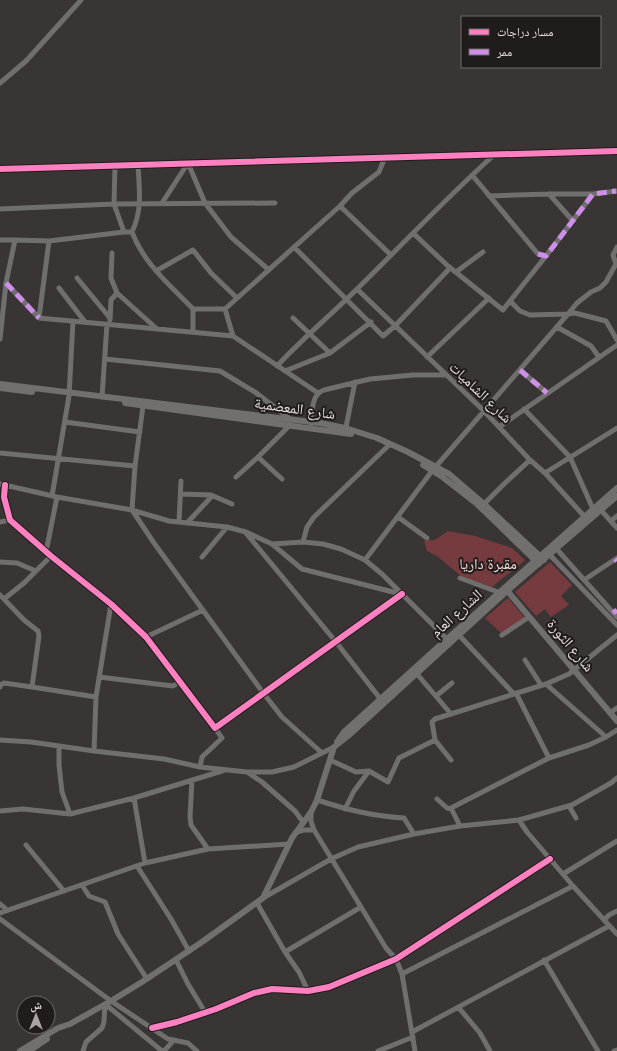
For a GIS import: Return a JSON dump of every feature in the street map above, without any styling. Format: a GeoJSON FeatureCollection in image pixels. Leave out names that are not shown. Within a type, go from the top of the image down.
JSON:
{"type":"FeatureCollection","features":[{"type":"Feature","properties":{"kind":"main road","name":"شارع المعضمية"},"geometry":{"type":"LineString","coordinates":[[0,384],[143,403]]}},
{"type":"Feature","properties":{"kind":"main road","name":"شارع المعضمية"},"geometry":{"type":"LineString","coordinates":[[0,388],[102,397],[290,422],[345,430],[389,443],[434,469],[477,504],[540,560]]}},
{"type":"Feature","properties":{"kind":"main road","name":"شارع المعضمية"},"geometry":{"type":"LineString","coordinates":[[345,430],[376,440],[434,469],[449,474],[484,504],[540,560]]}},
{"type":"Feature","properties":{"kind":"main road","name":"الشارع العام"},"geometry":{"type":"LineString","coordinates":[[555,546],[617,488]]}},
{"type":"Feature","properties":{"kind":"main road","name":"الشارع العام"},"geometry":{"type":"LineString","coordinates":[[263,898],[271,885],[295,833],[311,812],[317,800],[334,747],[344,732],[382,701],[548,553],[584,516],[617,496]]}},
{"type":"Feature","properties":{"kind":"main road","name":"الشارع العام"},"geometry":{"type":"LineString","coordinates":[[458,633],[498,592],[506,589]]}},
{"type":"Feature","properties":{"kind":"main road","name":"شارع الثورة"},"geometry":{"type":"LineString","coordinates":[[506,589],[617,721]]}},
{"type":"Feature","properties":{"kind":"main road"},"geometry":{"type":"LineString","coordinates":[[382,701],[417,674],[449,641]]}},
{"type":"Feature","properties":{"kind":"main road"},"geometry":{"type":"LineString","coordinates":[[29,1051],[70,1024],[147,979],[263,898]]}},
{"type":"Feature","properties":{"kind":"main road"},"geometry":{"type":"LineString","coordinates":[[20,1051],[58,1028],[70,1024]]}},
{"type":"Feature","properties":{"kind":"street"},"geometry":{"type":"LineString","coordinates":[[0,83],[26,61],[81,0]]}},
{"type":"Feature","properties":{"kind":"street"},"geometry":{"type":"LineString","coordinates":[[0,169],[617,151]]}},
{"type":"Feature","properties":{"kind":"street"},"geometry":{"type":"LineString","coordinates":[[277,366],[309,333],[357,289],[494,154]]}},
{"type":"Feature","properties":{"kind":"street"},"geometry":{"type":"LineString","coordinates":[[193,309],[225,309],[340,206],[352,193],[379,172],[385,157]]}},
{"type":"Feature","properties":{"kind":"street"},"geometry":{"type":"LineString","coordinates":[[188,163],[205,203],[231,237],[269,270]]}},
{"type":"Feature","properties":{"kind":"street"},"geometry":{"type":"LineString","coordinates":[[162,203],[188,163]]}},
{"type":"Feature","properties":{"kind":"street"},"geometry":{"type":"LineString","coordinates":[[138,164],[140,204],[137,221],[132,232],[136,244],[147,261],[193,309],[193,332]]}},
{"type":"Feature","properties":{"kind":"street"},"geometry":{"type":"LineString","coordinates":[[115,165],[114,204],[124,232]]}},
{"type":"Feature","properties":{"kind":"street"},"geometry":{"type":"LineString","coordinates":[[472,175],[538,254],[546,256]]}},
{"type":"Feature","properties":{"kind":"street"},"geometry":{"type":"LineString","coordinates":[[489,196],[593,194],[617,191]]}},
{"type":"Feature","properties":{"kind":"street"},"geometry":{"type":"LineString","coordinates":[[549,194],[573,221]]}},
{"type":"Feature","properties":{"kind":"street"},"geometry":{"type":"LineString","coordinates":[[413,233],[450,268],[504,310],[593,194]]}},
{"type":"Feature","properties":{"kind":"street"},"geometry":{"type":"LineString","coordinates":[[0,208],[162,203],[275,203]]}},
{"type":"Feature","properties":{"kind":"street"},"geometry":{"type":"LineString","coordinates":[[340,206],[392,255]]}},
{"type":"Feature","properties":{"kind":"street"},"geometry":{"type":"LineString","coordinates":[[0,240],[49,241],[132,232]]}},
{"type":"Feature","properties":{"kind":"street"},"geometry":{"type":"LineString","coordinates":[[0,339],[7,276],[15,240]]}},
{"type":"Feature","properties":{"kind":"street"},"geometry":{"type":"LineString","coordinates":[[39,318],[49,241]]}},
{"type":"Feature","properties":{"kind":"street"},"geometry":{"type":"LineString","coordinates":[[294,247],[347,298],[383,336],[395,326],[450,268]]}},
{"type":"Feature","properties":{"kind":"street"},"geometry":{"type":"LineString","coordinates":[[365,560],[434,469],[577,303],[591,292],[600,288],[606,282],[617,264],[613,255],[617,247]]}},
{"type":"Feature","properties":{"kind":"street"},"geometry":{"type":"LineString","coordinates":[[156,271],[193,250],[211,273],[237,298]]}},
{"type":"Feature","properties":{"kind":"street"},"geometry":{"type":"LineString","coordinates":[[456,272],[483,252]]}},
{"type":"Feature","properties":{"kind":"street"},"geometry":{"type":"LineString","coordinates":[[112,253],[111,278],[116,293],[157,329]]}},
{"type":"Feature","properties":{"kind":"street"},"geometry":{"type":"LineString","coordinates":[[0,276],[7,276]]}},
{"type":"Feature","properties":{"kind":"street"},"geometry":{"type":"LineString","coordinates":[[77,278],[110,318]]}},
{"type":"Feature","properties":{"kind":"street"},"geometry":{"type":"LineString","coordinates":[[6,283],[39,318],[234,336],[318,393]]}},
{"type":"Feature","properties":{"kind":"street"},"geometry":{"type":"LineString","coordinates":[[59,288],[85,322]]}},
{"type":"Feature","properties":{"kind":"street","name":"شارع الشاميات"},"geometry":{"type":"LineString","coordinates":[[357,289],[484,411],[584,516]]}},
{"type":"Feature","properties":{"kind":"street"},"geometry":{"type":"LineString","coordinates":[[102,397],[111,300],[116,293]]}},
{"type":"Feature","properties":{"kind":"street"},"geometry":{"type":"LineString","coordinates":[[427,357],[489,298]]}},
{"type":"Feature","properties":{"kind":"street"},"geometry":{"type":"LineString","coordinates":[[510,301],[520,310],[530,315],[575,313],[606,321],[617,340]]}},
{"type":"Feature","properties":{"kind":"street"},"geometry":{"type":"LineString","coordinates":[[225,309],[234,336]]}},
{"type":"Feature","properties":{"kind":"street"},"geometry":{"type":"LineString","coordinates":[[293,318],[330,353]]}},
{"type":"Feature","properties":{"kind":"street"},"geometry":{"type":"LineString","coordinates":[[46,552],[58,459],[69,394],[73,321]]}},
{"type":"Feature","properties":{"kind":"street"},"geometry":{"type":"LineString","coordinates":[[285,371],[330,353],[370,322]]}},
{"type":"Feature","properties":{"kind":"street"},"geometry":{"type":"LineString","coordinates":[[557,327],[591,346],[599,357]]}},
{"type":"Feature","properties":{"kind":"street"},"geometry":{"type":"LineString","coordinates":[[500,427],[617,345]]}},
{"type":"Feature","properties":{"kind":"street"},"geometry":{"type":"LineString","coordinates":[[105,360],[220,371],[255,392],[290,422],[258,457],[236,477]]}},
{"type":"Feature","properties":{"kind":"street"},"geometry":{"type":"LineString","coordinates":[[520,370],[547,393]]}},
{"type":"Feature","properties":{"kind":"street"},"geometry":{"type":"LineString","coordinates":[[311,425],[314,399],[318,393],[324,390],[355,382],[392,377],[446,375]]}},
{"type":"Feature","properties":{"kind":"street"},"geometry":{"type":"LineString","coordinates":[[345,430],[355,382]]}},
{"type":"Feature","properties":{"kind":"street"},"geometry":{"type":"LineString","coordinates":[[143,403],[135,466],[132,510],[154,543],[264,694],[282,717],[322,753]]}},
{"type":"Feature","properties":{"kind":"street"},"geometry":{"type":"LineString","coordinates":[[524,409],[570,457],[574,463],[581,483],[596,508],[617,528]]}},
{"type":"Feature","properties":{"kind":"street"},"geometry":{"type":"LineString","coordinates":[[65,422],[140,432]]}},
{"type":"Feature","properties":{"kind":"street"},"geometry":{"type":"LineString","coordinates":[[544,473],[617,428]]}},
{"type":"Feature","properties":{"kind":"street"},"geometry":{"type":"LineString","coordinates":[[303,542],[308,527],[314,517],[388,446]]}},
{"type":"Feature","properties":{"kind":"street"},"geometry":{"type":"LineString","coordinates":[[0,453],[135,466]]}},
{"type":"Feature","properties":{"kind":"street"},"geometry":{"type":"LineString","coordinates":[[258,457],[282,479]]}},
{"type":"Feature","properties":{"kind":"street"},"geometry":{"type":"LineString","coordinates":[[484,504],[530,460]]}},
{"type":"Feature","properties":{"kind":"street"},"geometry":{"type":"LineString","coordinates":[[179,522],[181,481]]}},
{"type":"Feature","properties":{"kind":"street"},"geometry":{"type":"LineString","coordinates":[[200,767],[202,757],[222,738],[215,728],[146,637],[111,604],[46,552],[10,520],[2,485],[54,497],[132,510],[169,521],[227,527],[246,532],[272,544],[302,569],[402,594]]}},
{"type":"Feature","properties":{"kind":"street"},"geometry":{"type":"LineString","coordinates":[[181,494],[212,496],[232,504]]}},
{"type":"Feature","properties":{"kind":"street"},"geometry":{"type":"LineString","coordinates":[[187,523],[212,496]]}},
{"type":"Feature","properties":{"kind":"street"},"geometry":{"type":"LineString","coordinates":[[0,512],[8,512]]}},
{"type":"Feature","properties":{"kind":"street"},"geometry":{"type":"LineString","coordinates":[[610,521],[617,516]]}},
{"type":"Feature","properties":{"kind":"street"},"geometry":{"type":"LineString","coordinates":[[398,517],[427,538]]}},
{"type":"Feature","properties":{"kind":"street"},"geometry":{"type":"LineString","coordinates":[[0,522],[10,520]]}},
{"type":"Feature","properties":{"kind":"street"},"geometry":{"type":"LineString","coordinates":[[202,557],[227,527]]}},
{"type":"Feature","properties":{"kind":"street"},"geometry":{"type":"LineString","coordinates":[[246,532],[382,701]]}},
{"type":"Feature","properties":{"kind":"street"},"geometry":{"type":"LineString","coordinates":[[272,544],[303,542],[323,544],[341,549],[365,560],[402,594],[449,641]]}},
{"type":"Feature","properties":{"kind":"street"},"geometry":{"type":"LineString","coordinates":[[555,546],[584,580],[616,613]]}},
{"type":"Feature","properties":{"kind":"street"},"geometry":{"type":"LineString","coordinates":[[548,553],[617,625]]}},
{"type":"Feature","properties":{"kind":"street"},"geometry":{"type":"LineString","coordinates":[[32,687],[39,636],[38,631],[24,620],[2,597],[24,583],[51,556]]}},
{"type":"Feature","properties":{"kind":"street"},"geometry":{"type":"LineString","coordinates":[[556,561],[558,558],[563,556]]}},
{"type":"Feature","properties":{"kind":"street"},"geometry":{"type":"LineString","coordinates":[[584,580],[616,559]]}},
{"type":"Feature","properties":{"kind":"street"},"geometry":{"type":"LineString","coordinates":[[0,562],[17,563],[36,570]]}},
{"type":"Feature","properties":{"kind":"street"},"geometry":{"type":"LineString","coordinates":[[460,578],[498,592]]}},
{"type":"Feature","properties":{"kind":"street"},"geometry":{"type":"LineString","coordinates":[[215,728],[402,594]]}},
{"type":"Feature","properties":{"kind":"street"},"geometry":{"type":"LineString","coordinates":[[94,751],[96,697],[111,604]]}},
{"type":"Feature","properties":{"kind":"street"},"geometry":{"type":"LineString","coordinates":[[146,637],[203,610]]}},
{"type":"Feature","properties":{"kind":"street"},"geometry":{"type":"LineString","coordinates":[[502,635],[529,617]]}},
{"type":"Feature","properties":{"kind":"street"},"geometry":{"type":"LineString","coordinates":[[458,633],[515,694],[549,758]]}},
{"type":"Feature","properties":{"kind":"street"},"geometry":{"type":"LineString","coordinates":[[451,760],[435,740],[432,722],[435,718],[515,694],[569,674],[617,635]]}},
{"type":"Feature","properties":{"kind":"street"},"geometry":{"type":"LineString","coordinates":[[525,660],[544,684],[606,737]]}},
{"type":"Feature","properties":{"kind":"street"},"geometry":{"type":"LineString","coordinates":[[417,674],[451,714]]}},
{"type":"Feature","properties":{"kind":"street"},"geometry":{"type":"LineString","coordinates":[[99,677],[173,686],[180,681]]}},
{"type":"Feature","properties":{"kind":"street"},"geometry":{"type":"LineString","coordinates":[[0,685],[4,683],[96,697]]}},
{"type":"Feature","properties":{"kind":"street"},"geometry":{"type":"LineString","coordinates":[[436,696],[452,683]]}},
{"type":"Feature","properties":{"kind":"street"},"geometry":{"type":"LineString","coordinates":[[610,713],[617,708]]}},
{"type":"Feature","properties":{"kind":"street"},"geometry":{"type":"LineString","coordinates":[[452,809],[549,758],[589,745],[617,730]]}},
{"type":"Feature","properties":{"kind":"street"},"geometry":{"type":"LineString","coordinates":[[0,740],[31,742],[164,759],[200,767],[247,772],[272,772],[294,767],[334,747]]}},
{"type":"Feature","properties":{"kind":"street"},"geometry":{"type":"LineString","coordinates":[[330,760],[356,772],[369,771],[388,782],[399,758],[435,740]]}},
{"type":"Feature","properties":{"kind":"street"},"geometry":{"type":"LineString","coordinates":[[59,746],[62,792],[70,814]]}},
{"type":"Feature","properties":{"kind":"street"},"geometry":{"type":"LineString","coordinates":[[0,811],[23,809],[70,814],[134,798],[226,770]]}},
{"type":"Feature","properties":{"kind":"street"},"geometry":{"type":"LineString","coordinates":[[345,809],[354,791],[369,771]]}},
{"type":"Feature","properties":{"kind":"street"},"geometry":{"type":"LineString","coordinates":[[247,772],[262,782],[304,822]]}},
{"type":"Feature","properties":{"kind":"street"},"geometry":{"type":"LineString","coordinates":[[263,898],[331,859],[358,847],[414,834],[460,826],[519,820],[569,806],[611,783],[617,778]]}},
{"type":"Feature","properties":{"kind":"street"},"geometry":{"type":"LineString","coordinates":[[192,780],[191,824],[208,849]]}},
{"type":"Feature","properties":{"kind":"street"},"geometry":{"type":"LineString","coordinates":[[134,798],[145,863]]}},
{"type":"Feature","properties":{"kind":"street"},"geometry":{"type":"LineString","coordinates":[[437,799],[447,808],[452,809],[460,826]]}},
{"type":"Feature","properties":{"kind":"street"},"geometry":{"type":"LineString","coordinates":[[317,800],[366,814],[404,818],[414,834]]}},
{"type":"Feature","properties":{"kind":"street"},"geometry":{"type":"LineString","coordinates":[[569,806],[576,818]]}},
{"type":"Feature","properties":{"kind":"street"},"geometry":{"type":"LineString","coordinates":[[311,812],[311,821],[314,830],[386,948],[396,959],[402,974],[415,1051]]}},
{"type":"Feature","properties":{"kind":"street"},"geometry":{"type":"LineString","coordinates":[[519,820],[527,832],[573,886],[617,934]]}},
{"type":"Feature","properties":{"kind":"street"},"geometry":{"type":"LineString","coordinates":[[295,833],[304,830],[314,830]]}},
{"type":"Feature","properties":{"kind":"street"},"geometry":{"type":"LineString","coordinates":[[563,874],[617,842]]}},
{"type":"Feature","properties":{"kind":"street"},"geometry":{"type":"LineString","coordinates":[[0,913],[145,863],[208,849],[289,844]]}},
{"type":"Feature","properties":{"kind":"street"},"geometry":{"type":"LineString","coordinates":[[26,845],[64,891]]}},
{"type":"Feature","properties":{"kind":"street"},"geometry":{"type":"LineString","coordinates":[[152,1028],[177,1022],[254,993],[272,989],[308,991],[329,987],[396,959],[550,859]]}},
{"type":"Feature","properties":{"kind":"street"},"geometry":{"type":"LineString","coordinates":[[138,866],[171,918],[189,951]]}},
{"type":"Feature","properties":{"kind":"street"},"geometry":{"type":"LineString","coordinates":[[82,885],[90,896],[105,902],[118,934],[147,979]]}},
{"type":"Feature","properties":{"kind":"street"},"geometry":{"type":"LineString","coordinates":[[402,974],[573,886]]}},
{"type":"Feature","properties":{"kind":"street"},"geometry":{"type":"LineString","coordinates":[[257,903],[285,952],[299,972],[308,991]]}},
{"type":"Feature","properties":{"kind":"street"},"geometry":{"type":"LineString","coordinates":[[0,904],[7,910]]}},
{"type":"Feature","properties":{"kind":"street"},"geometry":{"type":"LineString","coordinates":[[285,952],[361,907]]}},
{"type":"Feature","properties":{"kind":"street"},"geometry":{"type":"LineString","coordinates":[[604,920],[608,915],[617,912]]}},
{"type":"Feature","properties":{"kind":"street"},"geometry":{"type":"LineString","coordinates":[[0,919],[108,1002],[163,1051],[174,1040]]}},
{"type":"Feature","properties":{"kind":"street"},"geometry":{"type":"LineString","coordinates":[[378,1051],[412,1035],[544,960],[609,926]]}},
{"type":"Feature","properties":{"kind":"street"},"geometry":{"type":"LineString","coordinates":[[176,960],[188,984],[205,1012]]}},
{"type":"Feature","properties":{"kind":"street"},"geometry":{"type":"LineString","coordinates":[[544,960],[598,1051]]}},
{"type":"Feature","properties":{"kind":"street"},"geometry":{"type":"LineString","coordinates":[[108,1002],[168,1039],[188,1043],[197,1051]]}},
{"type":"Feature","properties":{"kind":"street"},"geometry":{"type":"LineString","coordinates":[[83,1051],[86,1042],[102,1028],[108,1002]]}},
{"type":"Feature","properties":{"kind":"street"},"geometry":{"type":"LineString","coordinates":[[459,1008],[480,1033],[490,1051]]}},
{"type":"Feature","properties":{"kind":"green space","name":"مقبرة داريا"},"geometry":{"type":"Polygon","coordinates":[[[448,531],[475,536],[512,548],[525,560],[492,587],[461,576],[437,556],[427,551],[424,541],[435,540],[448,531]]]}},
{"type":"Feature","properties":{"kind":"green space"},"geometry":{"type":"Polygon","coordinates":[[[550,562],[572,585],[561,596],[569,605],[551,617],[545,609],[536,616],[515,592],[550,562]]]}},
{"type":"Feature","properties":{"kind":"green space"},"geometry":{"type":"Polygon","coordinates":[[[508,598],[525,618],[501,633],[485,618],[508,598]]]}},
{"type":"Feature","properties":{"kind":"marked path"},"geometry":{"type":"LineString","coordinates":[[538,254],[546,256],[593,194],[616,191]]}},
{"type":"Feature","properties":{"kind":"marked path"},"geometry":{"type":"LineString","coordinates":[[6,283],[39,318]]}},
{"type":"Feature","properties":{"kind":"marked path"},"geometry":{"type":"LineString","coordinates":[[520,370],[547,393]]}},
{"type":"Feature","properties":{"kind":"marked path"},"geometry":{"type":"LineString","coordinates":[[613,613],[617,610]]}},
{"type":"Feature","properties":{"kind":"cycle path"},"geometry":{"type":"LineString","coordinates":[[0,169],[617,151]]}},
{"type":"Feature","properties":{"kind":"cycle path"},"geometry":{"type":"LineString","coordinates":[[5,485],[4,497],[10,520],[51,556],[111,604],[146,637],[215,728],[402,594]]}},
{"type":"Feature","properties":{"kind":"cycle path"},"geometry":{"type":"LineString","coordinates":[[152,1028],[177,1022],[216,1009],[254,993],[272,989],[308,991],[329,987],[396,959],[550,859]]}}]}
